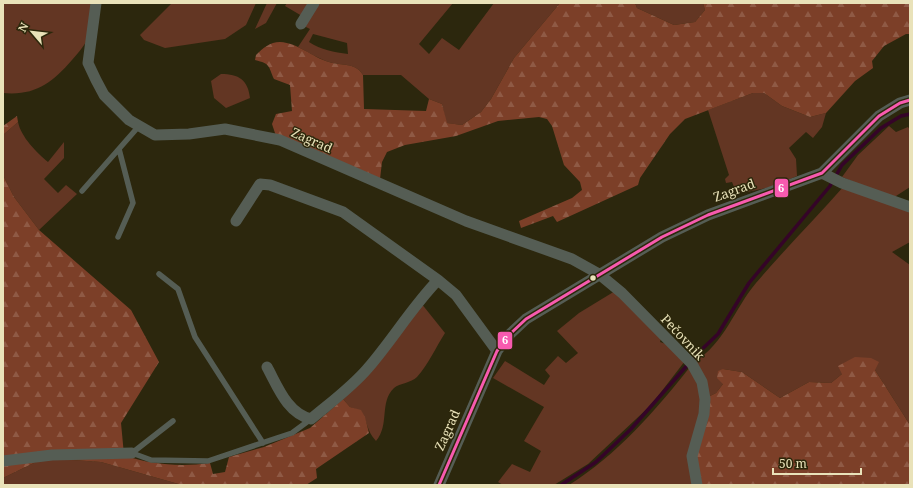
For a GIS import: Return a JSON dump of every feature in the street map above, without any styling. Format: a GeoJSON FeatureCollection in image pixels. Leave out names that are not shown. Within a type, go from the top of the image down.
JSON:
{"type":"FeatureCollection","features":[{"type":"Feature","properties":{"kind":"street","name":"Zagrad"},"geometry":{"type":"LineString","coordinates":[[96,3],[88,63],[104,95],[129,120],[155,136],[189,134],[225,129],[280,140],[466,221],[572,258],[599,274]]}},
{"type":"Feature","properties":{"kind":"street"},"geometry":{"type":"LineString","coordinates":[[301,24],[314,3]]}},
{"type":"Feature","properties":{"kind":"street","name":"Zagrad"},"geometry":{"type":"LineString","coordinates":[[439,485],[497,351],[510,334],[526,319],[662,237],[708,214],[826,175],[879,116],[910,100]]}},
{"type":"Feature","properties":{"kind":"street"},"geometry":{"type":"LineString","coordinates":[[826,175],[842,183],[910,207]]}},
{"type":"Feature","properties":{"kind":"street"},"geometry":{"type":"LineString","coordinates":[[236,221],[260,184],[270,185],[343,212],[438,280],[456,295],[497,351]]}},
{"type":"Feature","properties":{"kind":"street","name":"Pečovnik"},"geometry":{"type":"LineString","coordinates":[[599,274],[622,293],[692,364],[702,382],[705,399],[704,414],[692,456],[697,485]]}},
{"type":"Feature","properties":{"kind":"street"},"geometry":{"type":"LineString","coordinates":[[267,368],[288,405],[304,417],[311,419],[354,383],[368,368],[419,299],[438,280]]}},
{"type":"Feature","properties":{"kind":"street"},"geometry":{"type":"LineString","coordinates":[[3,460],[52,455],[132,453]]}},
{"type":"Feature","properties":{"kind":"lane"},"geometry":{"type":"LineString","coordinates":[[82,191],[139,126]]}},
{"type":"Feature","properties":{"kind":"lane"},"geometry":{"type":"LineString","coordinates":[[118,237],[133,203],[119,149]]}},
{"type":"Feature","properties":{"kind":"lane"},"geometry":{"type":"LineString","coordinates":[[159,274],[178,289],[195,337],[263,443]]}},
{"type":"Feature","properties":{"kind":"lane"},"geometry":{"type":"LineString","coordinates":[[132,453],[151,460],[208,461],[292,433],[311,419]]}},
{"type":"Feature","properties":{"kind":"lane"},"geometry":{"type":"LineString","coordinates":[[132,453],[173,421]]}},
{"type":"Feature","properties":{"kind":"shaded area"},"geometry":{"type":"Polygon","coordinates":[[[3,3],[94,3],[92,27],[84,45],[65,68],[50,81],[34,90],[3,93],[3,3]]]}},
{"type":"Feature","properties":{"kind":"shaded area"},"geometry":{"type":"Polygon","coordinates":[[[172,3],[256,3],[246,25],[225,39],[165,48],[144,40],[140,35],[172,3]]]}},
{"type":"Feature","properties":{"kind":"shaded area"},"geometry":{"type":"Polygon","coordinates":[[[267,3],[277,3],[266,23],[255,29],[267,3]]]}},
{"type":"Feature","properties":{"kind":"shaded area"},"geometry":{"type":"Polygon","coordinates":[[[287,3],[308,4],[302,16],[285,6],[287,3]]]}},
{"type":"Feature","properties":{"kind":"shaded area"},"geometry":{"type":"Polygon","coordinates":[[[317,3],[453,3],[419,44],[429,54],[442,38],[459,50],[494,3],[560,3],[514,58],[491,99],[481,112],[462,125],[446,123],[442,104],[429,99],[401,75],[363,75],[352,66],[325,61],[298,47],[310,29],[304,26],[317,3]],[[313,34],[309,42],[323,49],[348,54],[347,43],[313,34]]]}},
{"type":"Feature","properties":{"kind":"shaded area"},"geometry":{"type":"Polygon","coordinates":[[[635,3],[703,3],[705,10],[695,22],[674,25],[637,8],[635,3]]]}},
{"type":"Feature","properties":{"kind":"shaded area"},"geometry":{"type":"Polygon","coordinates":[[[221,74],[233,75],[242,79],[245,82],[250,98],[226,108],[214,98],[211,81],[221,74]]]}},
{"type":"Feature","properties":{"kind":"shaded area"},"geometry":{"type":"Polygon","coordinates":[[[753,93],[764,93],[782,106],[810,117],[826,113],[822,127],[813,138],[806,132],[789,148],[796,159],[797,176],[771,187],[737,194],[732,182],[726,183],[725,179],[729,175],[708,110],[753,93]]]}},
{"type":"Feature","properties":{"kind":"shaded area"},"geometry":{"type":"Polygon","coordinates":[[[18,122],[26,139],[48,162],[64,142],[64,158],[44,179],[58,193],[66,185],[77,194],[39,230],[14,197],[3,175],[3,135],[18,122]]]}},
{"type":"Feature","properties":{"kind":"shaded area"},"geometry":{"type":"Polygon","coordinates":[[[889,126],[896,132],[908,127],[910,130],[910,187],[896,196],[887,196],[842,177],[858,155],[889,126]]]}},
{"type":"Feature","properties":{"kind":"shaded area"},"geometry":{"type":"Polygon","coordinates":[[[844,186],[910,211],[910,242],[892,252],[910,265],[910,425],[875,370],[842,374],[831,383],[809,382],[780,398],[742,372],[723,369],[723,384],[716,393],[708,397],[694,362],[714,345],[756,283],[844,186]]]}},
{"type":"Feature","properties":{"kind":"shaded area"},"geometry":{"type":"Polygon","coordinates":[[[620,288],[662,336],[660,342],[669,345],[685,361],[651,405],[588,464],[554,485],[503,485],[498,482],[512,464],[530,472],[541,451],[524,441],[544,407],[493,378],[505,361],[544,385],[550,376],[545,370],[558,356],[566,363],[578,353],[557,331],[579,313],[620,288]]]}},
{"type":"Feature","properties":{"kind":"shaded area"},"geometry":{"type":"Polygon","coordinates":[[[421,303],[445,333],[417,377],[412,381],[396,386],[389,394],[385,407],[383,428],[376,441],[370,433],[361,411],[350,407],[343,399],[421,303]]]}},
{"type":"Feature","properties":{"kind":"shaded area"},"geometry":{"type":"Polygon","coordinates":[[[690,367],[698,386],[701,400],[694,485],[569,485],[587,473],[619,446],[649,416],[690,367]]]}},
{"type":"Feature","properties":{"kind":"shaded area"},"geometry":{"type":"Polygon","coordinates":[[[44,458],[101,462],[182,485],[3,485],[3,478],[44,458]]]}},
{"type":"Feature","properties":{"kind":"green space"},"geometry":{"type":"Polygon","coordinates":[[[560,3],[635,3],[637,8],[674,25],[695,22],[705,10],[703,3],[910,3],[910,34],[906,34],[884,46],[872,61],[873,68],[855,81],[826,113],[810,117],[782,106],[764,93],[753,93],[685,119],[670,134],[640,178],[638,185],[557,222],[553,216],[521,228],[519,221],[572,198],[582,190],[580,182],[564,165],[552,126],[547,119],[539,117],[498,121],[456,136],[405,145],[387,152],[382,162],[380,179],[276,136],[272,124],[276,114],[292,111],[290,85],[274,79],[270,68],[266,64],[255,60],[256,55],[270,44],[276,42],[287,43],[299,47],[323,60],[356,68],[363,75],[364,109],[426,111],[429,99],[442,104],[447,123],[462,125],[481,112],[491,99],[514,58],[560,3]]]}},
{"type":"Feature","properties":{"kind":"green space"},"geometry":{"type":"Polygon","coordinates":[[[17,116],[18,122],[3,135],[3,126],[17,116]]]}},
{"type":"Feature","properties":{"kind":"green space"},"geometry":{"type":"Polygon","coordinates":[[[3,175],[14,197],[39,230],[131,310],[159,362],[121,423],[124,455],[155,463],[188,465],[210,463],[213,474],[225,472],[229,457],[264,447],[310,428],[343,399],[350,407],[361,410],[365,417],[369,433],[316,469],[317,478],[306,485],[182,485],[101,462],[44,458],[3,478],[3,175]]]}},
{"type":"Feature","properties":{"kind":"green space"},"geometry":{"type":"Polygon","coordinates":[[[855,357],[871,358],[879,362],[875,370],[910,425],[910,485],[701,485],[695,456],[708,397],[716,393],[723,384],[717,378],[718,371],[723,369],[742,372],[780,398],[809,382],[831,383],[842,374],[838,366],[855,357]]]}},
{"type":"Feature","properties":{"kind":"waterway"},"geometry":{"type":"LineString","coordinates":[[561,485],[596,462],[631,429],[698,353],[718,334],[749,283],[830,186],[842,165],[881,128],[901,116],[910,114]]}},
{"type":"Feature","properties":{"kind":"transit line","name":"6"},"geometry":{"type":"LineString","coordinates":[[439,485],[497,351],[510,334],[526,319],[662,237],[708,215],[822,173],[879,116],[900,103],[910,100]]}}]}
